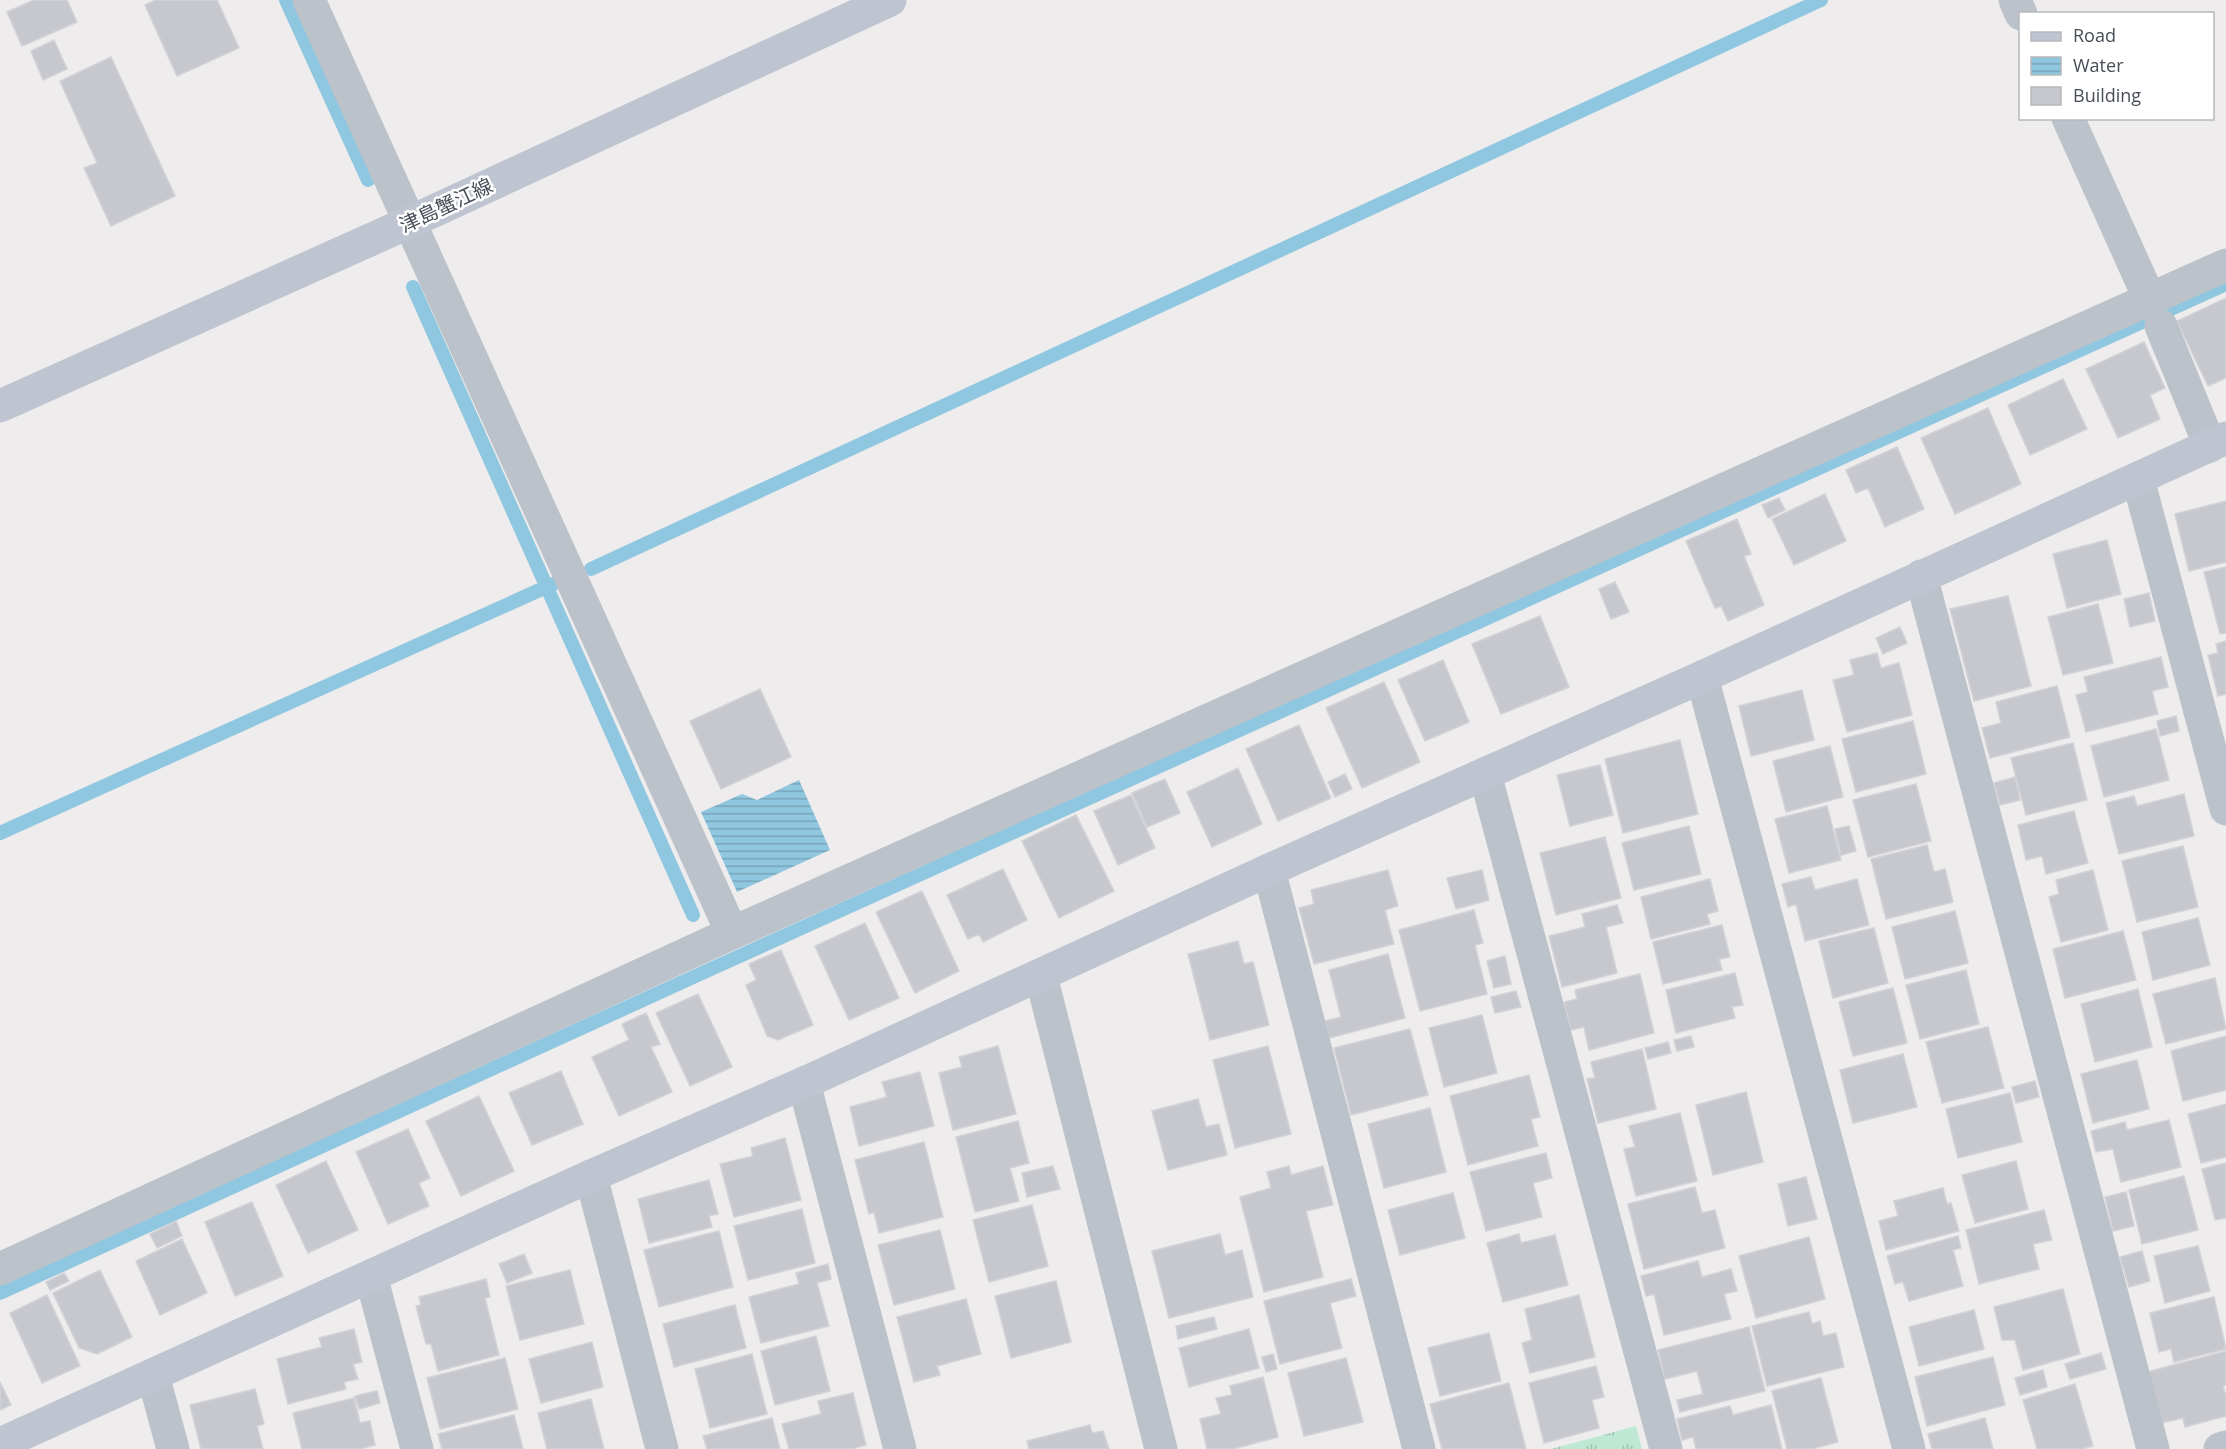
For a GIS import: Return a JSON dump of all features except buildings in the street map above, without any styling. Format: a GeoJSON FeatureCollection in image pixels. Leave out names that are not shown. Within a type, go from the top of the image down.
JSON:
{"type":"FeatureCollection","features":[{"type":"Feature","properties":{"kind":"street"},"geometry":{"type":"LineString","coordinates":[[309,0],[732,933]]}},
{"type":"Feature","properties":{"kind":"street","name":"津島蟹江線"},"geometry":{"type":"LineString","coordinates":[[0,406],[410,222],[890,0]]}},
{"type":"Feature","properties":{"kind":"street"},"geometry":{"type":"LineString","coordinates":[[0,1444],[591,1176],[1041,976],[1269,870],[1702,677],[2218,442],[2156,313],[2069,120]]}},
{"type":"Feature","properties":{"kind":"street"},"geometry":{"type":"LineString","coordinates":[[0,1269],[732,933],[2156,313],[2226,266]]}},
{"type":"Feature","properties":{"kind":"street"},"geometry":{"type":"LineString","coordinates":[[2138,479],[2226,809]]}},
{"type":"Feature","properties":{"kind":"street"},"geometry":{"type":"LineString","coordinates":[[1921,576],[2153,1449]]}},
{"type":"Feature","properties":{"kind":"street"},"geometry":{"type":"LineString","coordinates":[[1702,677],[1909,1449]]}},
{"type":"Feature","properties":{"kind":"street"},"geometry":{"type":"LineString","coordinates":[[1485,774],[1666,1449]]}},
{"type":"Feature","properties":{"kind":"street"},"geometry":{"type":"LineString","coordinates":[[1269,870],[1419,1449]]}},
{"type":"Feature","properties":{"kind":"street"},"geometry":{"type":"LineString","coordinates":[[1041,976],[1161,1449]]}},
{"type":"Feature","properties":{"kind":"street"},"geometry":{"type":"LineString","coordinates":[[804,1083],[900,1449]]}},
{"type":"Feature","properties":{"kind":"street"},"geometry":{"type":"LineString","coordinates":[[591,1176],[662,1449]]}},
{"type":"Feature","properties":{"kind":"street"},"geometry":{"type":"LineString","coordinates":[[371,1276],[417,1449]]}},
{"type":"Feature","properties":{"kind":"street"},"geometry":{"type":"LineString","coordinates":[[153,1375],[173,1449]]}},
{"type":"Feature","properties":{"kind":"street"},"geometry":{"type":"LineString","coordinates":[[2220,1449],[2226,1447]]}},
{"type":"Feature","properties":{"kind":"green space"},"geometry":{"type":"Polygon","coordinates":[[[1636,1426],[1642,1449],[1551,1449],[1636,1426]]]}},
{"type":"Feature","properties":{"kind":"water"},"geometry":{"type":"Polygon","coordinates":[[[799,780],[830,850],[737,892],[701,812],[742,794],[757,800],[799,780]]]}},
{"type":"Feature","properties":{"kind":"waterway"},"geometry":{"type":"LineString","coordinates":[[286,0],[368,180]]}},
{"type":"Feature","properties":{"kind":"waterway"},"geometry":{"type":"LineString","coordinates":[[591,569],[1821,0]]}},
{"type":"Feature","properties":{"kind":"waterway"},"geometry":{"type":"LineString","coordinates":[[0,1293],[2226,284]]}},
{"type":"Feature","properties":{"kind":"waterway"},"geometry":{"type":"LineString","coordinates":[[413,287],[693,915]]}},
{"type":"Feature","properties":{"kind":"waterway"},"geometry":{"type":"LineString","coordinates":[[0,833],[553,584]]}}]}
